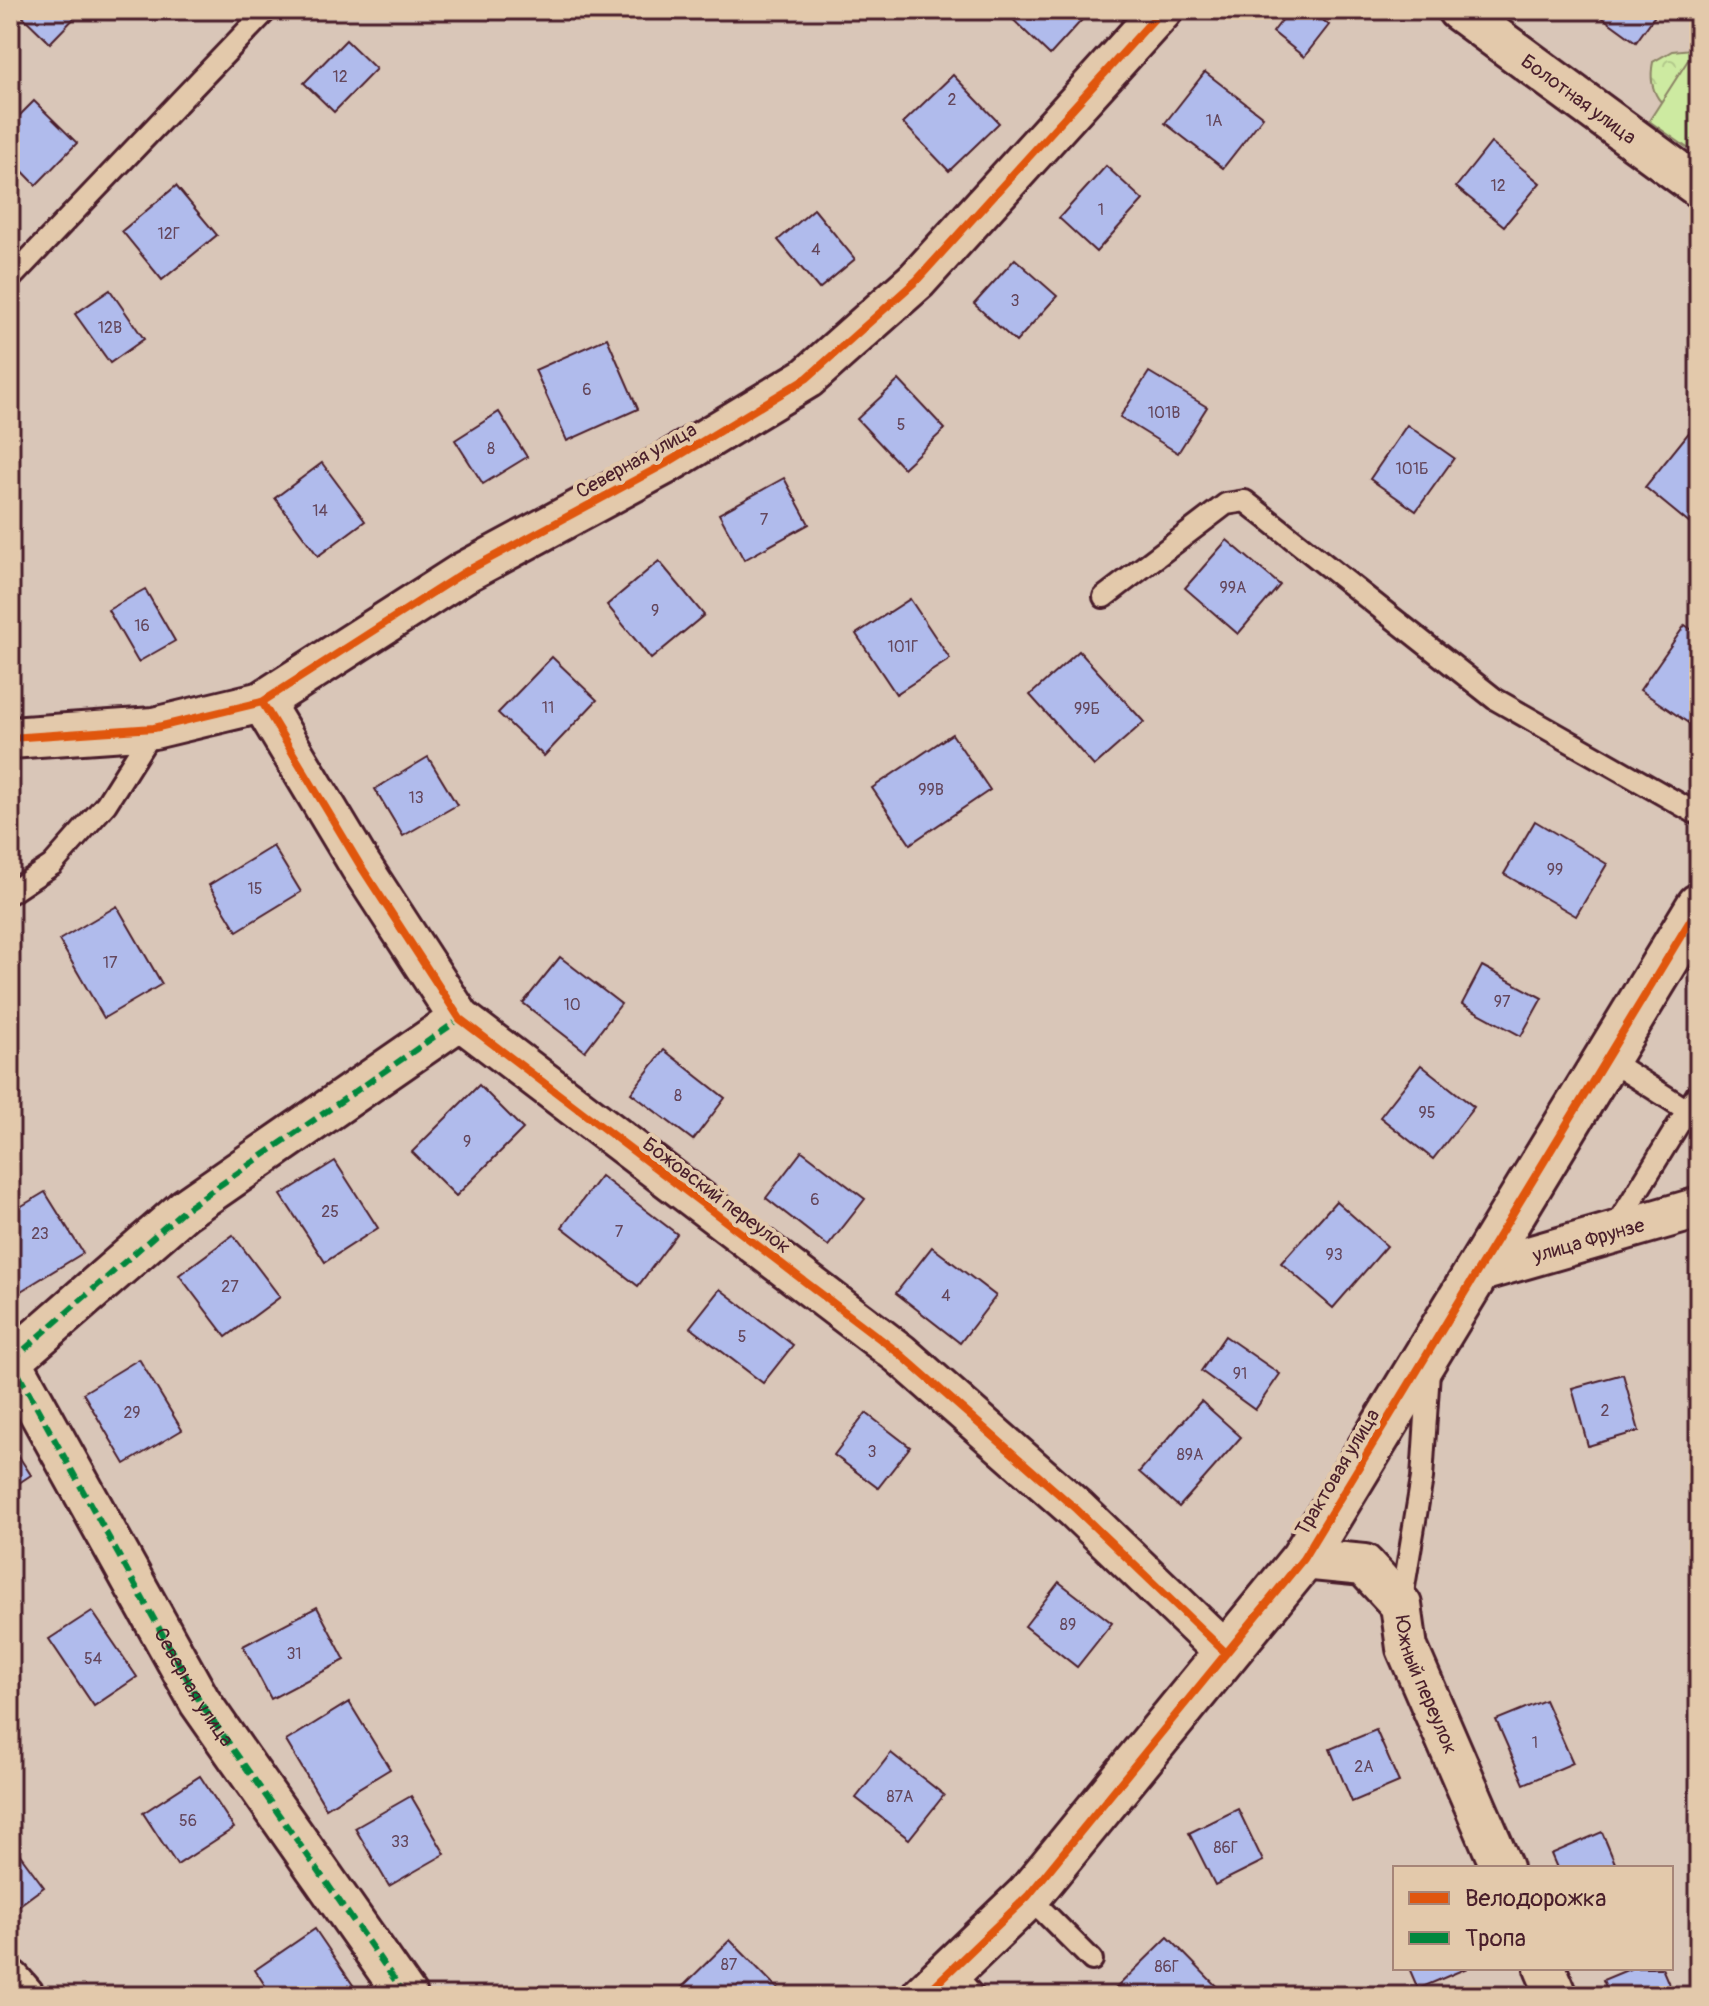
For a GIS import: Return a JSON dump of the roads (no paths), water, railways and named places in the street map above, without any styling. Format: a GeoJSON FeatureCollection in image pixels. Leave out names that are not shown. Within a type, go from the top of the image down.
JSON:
{"type":"FeatureCollection","features":[{"type":"Feature","properties":{"kind":"street","name":"Северная улица"},"geometry":{"type":"LineString","coordinates":[[10,738],[154,728],[262,702],[463,573],[665,464],[807,378],[917,280],[1162,10]]}},
{"type":"Feature","properties":{"kind":"street","name":"Болотная улица"},"geometry":{"type":"LineString","coordinates":[[1458,10],[1699,187]]}},
{"type":"Feature","properties":{"kind":"street","name":"Божовский переулок"},"geometry":{"type":"LineString","coordinates":[[262,702],[360,865],[460,1019],[900,1354],[1076,1509],[1226,1653]]}},
{"type":"Feature","properties":{"kind":"street","name":"Трактовая улица"},"geometry":{"type":"LineString","coordinates":[[950,1987],[1303,1559],[1607,1059],[1682,948],[1699,906]]}},
{"type":"Feature","properties":{"kind":"street"},"geometry":{"type":"LineString","coordinates":[[11,1360],[184,1210],[460,1019]]}},
{"type":"Feature","properties":{"kind":"street","name":"улица Фрунзе"},"geometry":{"type":"LineString","coordinates":[[1477,1272],[1699,1208]]}},
{"type":"Feature","properties":{"kind":"street","name":"Северная улица"},"geometry":{"type":"LineString","coordinates":[[11,1360],[200,1702],[406,1996]]}},
{"type":"Feature","properties":{"kind":"street","name":"Южный переулок"},"geometry":{"type":"LineString","coordinates":[[1303,1559],[1364,1565],[1401,1605],[1407,1648],[1501,1866]]}},
{"type":"Feature","properties":{"kind":"street"},"geometry":{"type":"LineString","coordinates":[[1546,1970],[1557,1996]]}},
{"type":"Feature","properties":{"kind":"street"},"geometry":{"type":"LineString","coordinates":[[10,1980],[24,1996]]}},
{"type":"Feature","properties":{"kind":"lane"},"geometry":{"type":"LineString","coordinates":[[10,279],[267,10]]}},
{"type":"Feature","properties":{"kind":"lane"},"geometry":{"type":"LineString","coordinates":[[1104,597],[1226,504],[1245,501],[1495,699],[1699,815]]}},
{"type":"Feature","properties":{"kind":"lane"},"geometry":{"type":"LineString","coordinates":[[10,893],[52,865],[106,804],[154,728]]}},
{"type":"Feature","properties":{"kind":"lane"},"geometry":{"type":"LineString","coordinates":[[1607,1059],[1687,1110]]}},
{"type":"Feature","properties":{"kind":"lane"},"geometry":{"type":"LineString","coordinates":[[1611,1234],[1699,1091]]}},
{"type":"Feature","properties":{"kind":"lane"},"geometry":{"type":"LineString","coordinates":[[1401,1605],[1422,1478],[1431,1345]]}},
{"type":"Feature","properties":{"kind":"lane"},"geometry":{"type":"LineString","coordinates":[[1028,1896],[1092,1960]]}}]}
